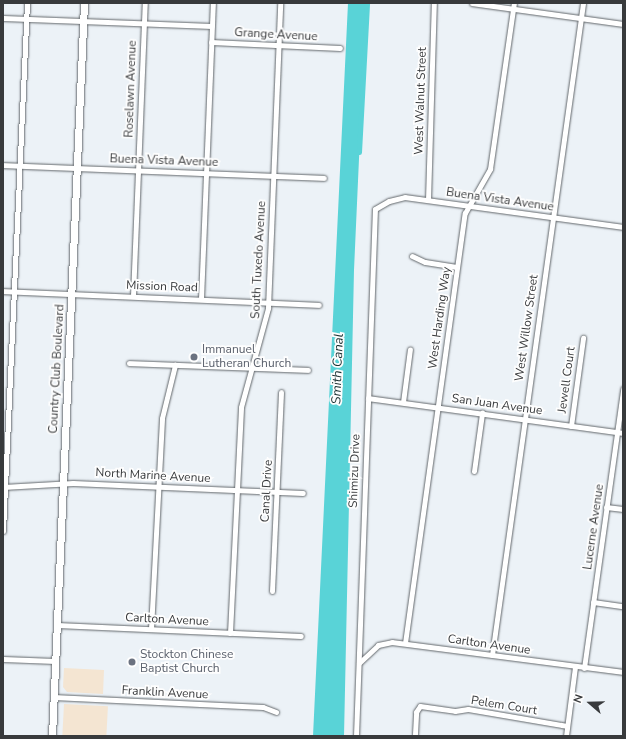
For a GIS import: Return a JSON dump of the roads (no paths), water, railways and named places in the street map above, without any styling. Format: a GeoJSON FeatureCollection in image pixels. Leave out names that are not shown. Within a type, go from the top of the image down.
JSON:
{"type":"FeatureCollection","features":[{"type":"Feature","properties":{"kind":"street"},"geometry":{"type":"LineString","coordinates":[[3,531],[27,3]]}},
{"type":"Feature","properties":{"kind":"street","name":"Country Club Boulevard"},"geometry":{"type":"LineString","coordinates":[[52,736],[84,3]]}},
{"type":"Feature","properties":{"kind":"street","name":"Roselawn Avenue"},"geometry":{"type":"LineString","coordinates":[[133,296],[145,3]]}},
{"type":"Feature","properties":{"kind":"street"},"geometry":{"type":"LineString","coordinates":[[201,298],[213,3]]}},
{"type":"Feature","properties":{"kind":"street","name":"South Tuxedo Avenue"},"geometry":{"type":"LineString","coordinates":[[230,633],[241,407],[251,368],[266,324],[269,301],[280,3]]}},
{"type":"Feature","properties":{"kind":"street","name":"West Walnut Street"},"geometry":{"type":"LineString","coordinates":[[428,200],[434,3]]}},
{"type":"Feature","properties":{"kind":"street"},"geometry":{"type":"LineString","coordinates":[[472,3],[513,6],[623,24]]}},
{"type":"Feature","properties":{"kind":"street","name":"West Willow Street"},"geometry":{"type":"LineString","coordinates":[[492,655],[582,3]]}},
{"type":"Feature","properties":{"kind":"street","name":"West Harding Way"},"geometry":{"type":"LineString","coordinates":[[405,643],[465,213],[490,169],[513,6]]}},
{"type":"Feature","properties":{"kind":"street"},"geometry":{"type":"LineString","coordinates":[[3,18],[212,26]]}},
{"type":"Feature","properties":{"kind":"street","name":"Grange Avenue"},"geometry":{"type":"LineString","coordinates":[[211,42],[340,48]]}},
{"type":"Feature","properties":{"kind":"street","name":"Buena Vista Avenue"},"geometry":{"type":"LineString","coordinates":[[3,165],[324,178]]}},
{"type":"Feature","properties":{"kind":"street","name":"Buena Vista Avenue"},"geometry":{"type":"LineString","coordinates":[[376,207],[405,197],[623,227]]}},
{"type":"Feature","properties":{"kind":"street","name":"Shimizu Drive"},"geometry":{"type":"LineString","coordinates":[[356,736],[373,232],[376,207]]}},
{"type":"Feature","properties":{"kind":"street"},"geometry":{"type":"LineString","coordinates":[[412,256],[426,262],[457,267]]}},
{"type":"Feature","properties":{"kind":"street","name":"Mission Road"},"geometry":{"type":"LineString","coordinates":[[3,291],[269,301],[319,305]]}},
{"type":"Feature","properties":{"kind":"street","name":"Jewell Court"},"geometry":{"type":"LineString","coordinates":[[571,426],[583,338]]}},
{"type":"Feature","properties":{"kind":"street"},"geometry":{"type":"LineString","coordinates":[[403,402],[410,349]]}},
{"type":"Feature","properties":{"kind":"street"},"geometry":{"type":"LineString","coordinates":[[129,363],[308,370]]}},
{"type":"Feature","properties":{"kind":"street"},"geometry":{"type":"LineString","coordinates":[[152,629],[162,418],[175,365]]}},
{"type":"Feature","properties":{"kind":"street","name":"Lucerne Avenue"},"geometry":{"type":"LineString","coordinates":[[584,668],[623,389]]}},
{"type":"Feature","properties":{"kind":"street","name":"Canal Drive"},"geometry":{"type":"LineString","coordinates":[[272,591],[281,392]]}},
{"type":"Feature","properties":{"kind":"street","name":"San Juan Avenue"},"geometry":{"type":"LineString","coordinates":[[368,398],[623,433]]}},
{"type":"Feature","properties":{"kind":"street"},"geometry":{"type":"LineString","coordinates":[[474,471],[482,413]]}},
{"type":"Feature","properties":{"kind":"street","name":"North Marine Avenue"},"geometry":{"type":"LineString","coordinates":[[4,487],[63,483],[303,493]]}},
{"type":"Feature","properties":{"kind":"street"},"geometry":{"type":"LineString","coordinates":[[606,507],[623,509]]}},
{"type":"Feature","properties":{"kind":"street"},"geometry":{"type":"LineString","coordinates":[[593,602],[623,606]]}},
{"type":"Feature","properties":{"kind":"street","name":"Carlton Avenue"},"geometry":{"type":"LineString","coordinates":[[57,625],[301,636]]}},
{"type":"Feature","properties":{"kind":"street","name":"Carlton Avenue"},"geometry":{"type":"LineString","coordinates":[[359,663],[382,643],[405,643],[576,667],[623,672]]}},
{"type":"Feature","properties":{"kind":"street"},"geometry":{"type":"LineString","coordinates":[[3,659],[55,661]]}},
{"type":"Feature","properties":{"kind":"street"},"geometry":{"type":"LineString","coordinates":[[566,736],[576,667]]}},
{"type":"Feature","properties":{"kind":"street","name":"Franklin Avenue"},"geometry":{"type":"LineString","coordinates":[[53,697],[262,707],[276,712]]}},
{"type":"Feature","properties":{"kind":"street","name":"Pelem Court"},"geometry":{"type":"LineString","coordinates":[[414,734],[416,712],[420,706],[455,711],[468,709],[567,726]]}},
{"type":"Feature","properties":{"kind":"water"},"geometry":{"type":"Polygon","coordinates":[[[348,3],[366,3],[354,270],[344,736],[313,736],[348,3]]]}},
{"type":"Feature","properties":{"kind":"waterway","name":"Smith Canal"},"geometry":{"type":"LineString","coordinates":[[359,152],[367,3]]}},
{"type":"Feature","properties":{"kind":"place","name":"Immanuel Lutheran Church"},"geometry":{"type":"Point","coordinates":[194,357]}},
{"type":"Feature","properties":{"kind":"place","name":"Stockton Chinese Baptist Church"},"geometry":{"type":"Point","coordinates":[132,662]}}]}
